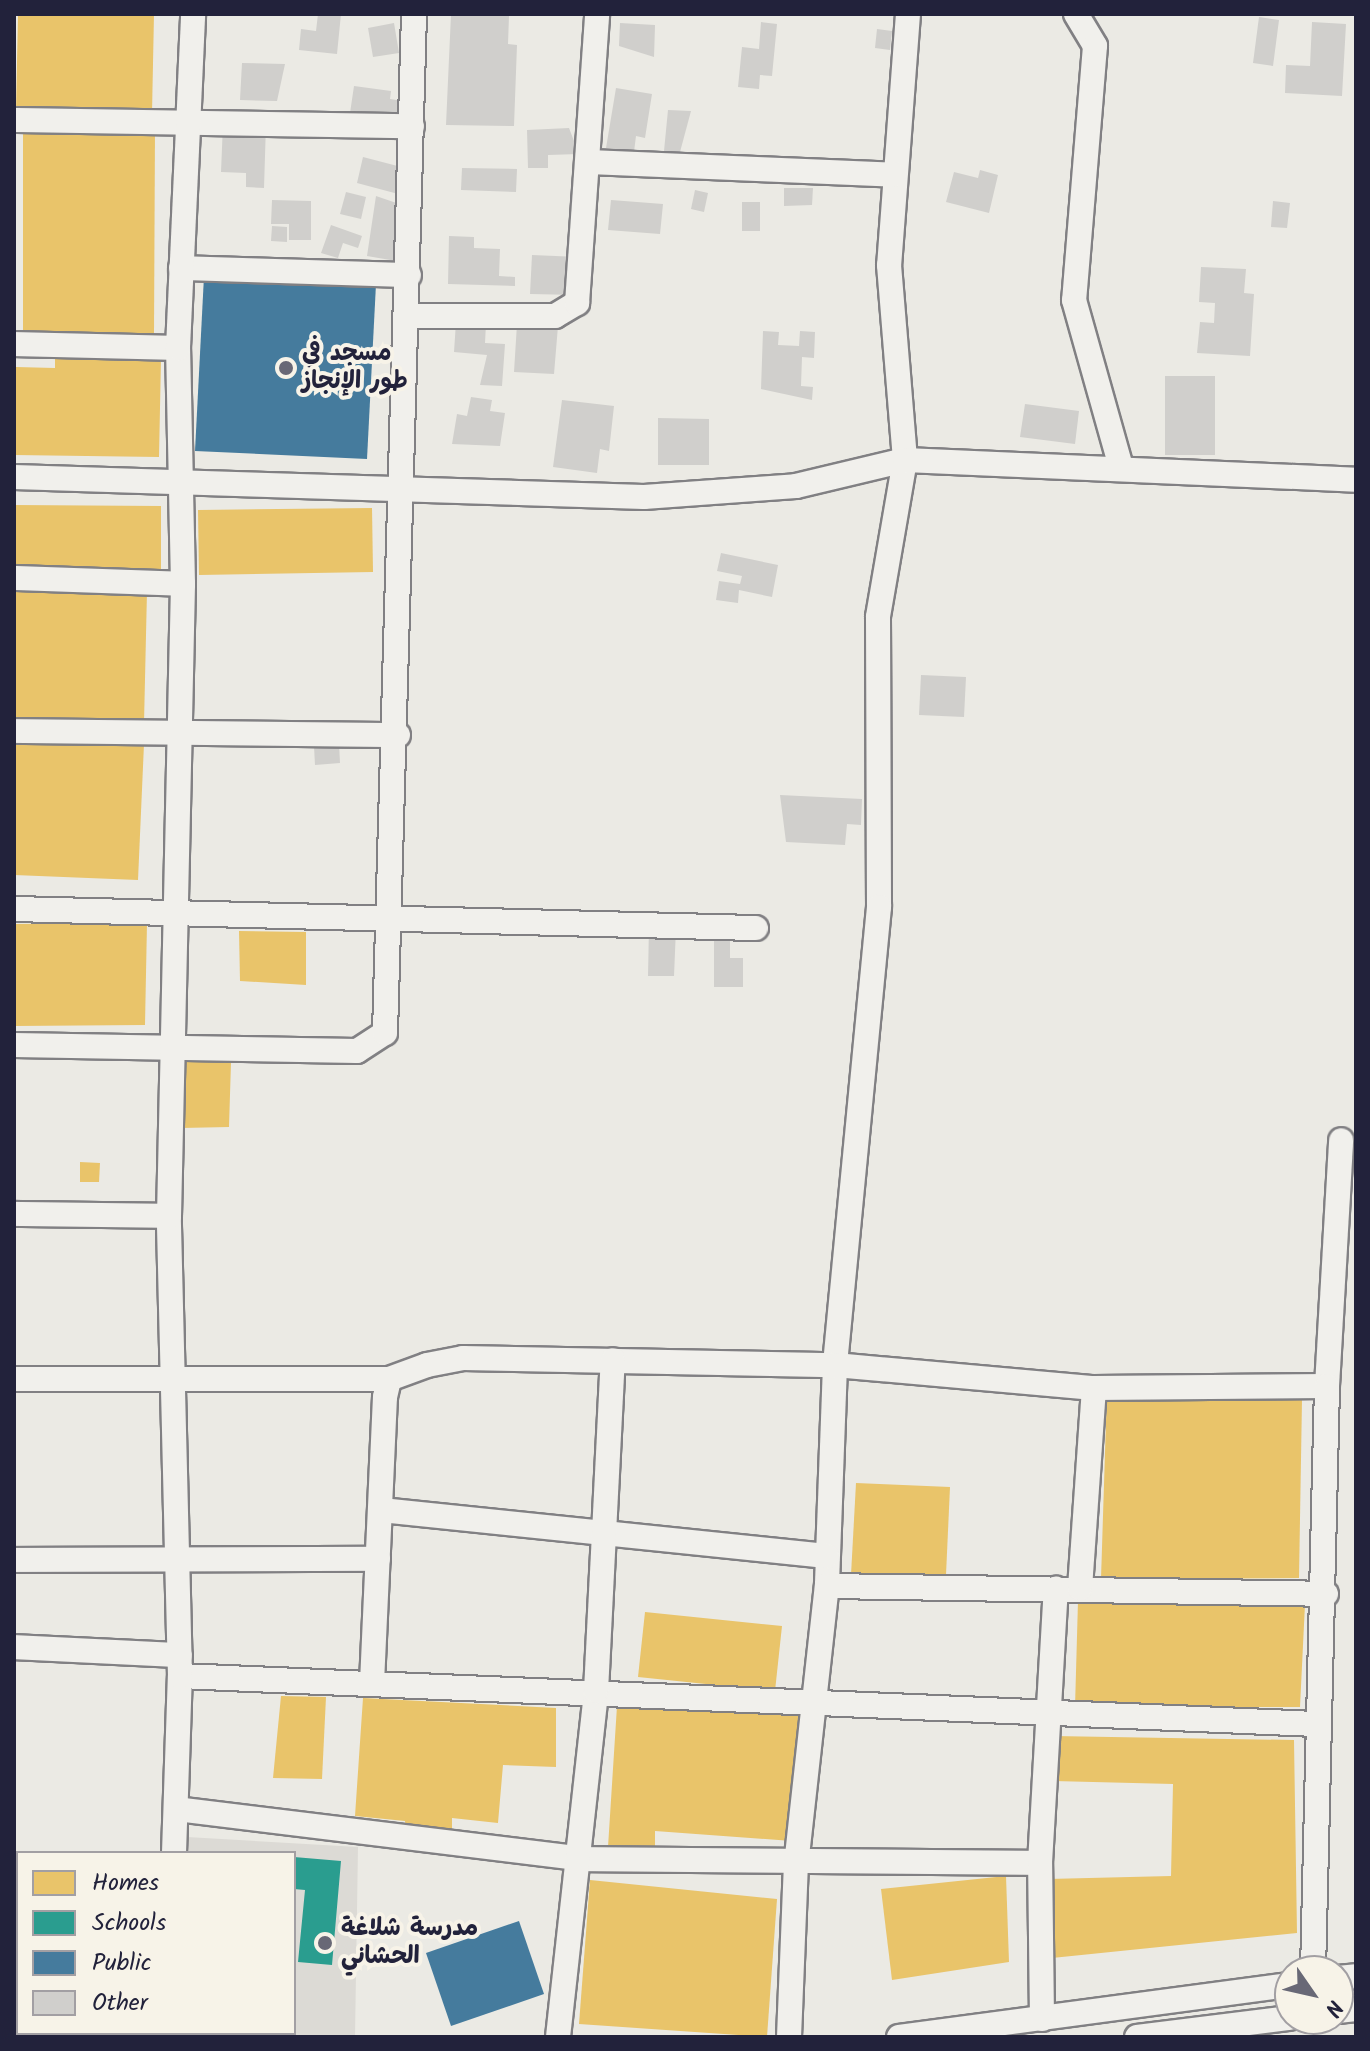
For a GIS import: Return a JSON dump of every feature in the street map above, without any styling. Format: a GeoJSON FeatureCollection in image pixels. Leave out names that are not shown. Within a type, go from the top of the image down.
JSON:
{"type":"FeatureCollection","features":[{"type":"Feature","properties":{"kind":"street"},"geometry":{"type":"LineString","coordinates":[[174,1851],[180,1666],[169,1216],[179,911],[183,584],[178,479],[178,348],[193,14]]}},
{"type":"Feature","properties":{"kind":"street"},"geometry":{"type":"LineString","coordinates":[[14,1045],[175,1051],[357,1051],[380,1043],[392,916],[398,735],[414,14]]}},
{"type":"Feature","properties":{"kind":"street"},"geometry":{"type":"LineString","coordinates":[[408,316],[567,312],[583,286],[597,14]]}},
{"type":"Feature","properties":{"kind":"street"},"geometry":{"type":"LineString","coordinates":[[789,2037],[796,1865],[827,1586],[835,1365],[879,907],[878,617],[905,460],[889,330],[895,175],[908,14]]}},
{"type":"Feature","properties":{"kind":"street"},"geometry":{"type":"LineString","coordinates":[[1080,16],[1095,46],[1074,300],[1121,467]]}},
{"type":"Feature","properties":{"kind":"street"},"geometry":{"type":"LineString","coordinates":[[14,120],[188,120],[412,126]]}},
{"type":"Feature","properties":{"kind":"street"},"geometry":{"type":"LineString","coordinates":[[589,162],[895,175]]}},
{"type":"Feature","properties":{"kind":"street"},"geometry":{"type":"LineString","coordinates":[[181,268],[409,275]]}},
{"type":"Feature","properties":{"kind":"street"},"geometry":{"type":"LineString","coordinates":[[14,344],[178,348]]}},
{"type":"Feature","properties":{"kind":"street"},"geometry":{"type":"LineString","coordinates":[[14,477],[405,484],[711,495],[834,480],[905,460],[1121,467],[1356,480]]}},
{"type":"Feature","properties":{"kind":"street"},"geometry":{"type":"LineString","coordinates":[[14,578],[183,584]]}},
{"type":"Feature","properties":{"kind":"street"},"geometry":{"type":"LineString","coordinates":[[14,731],[398,735]]}},
{"type":"Feature","properties":{"kind":"street"},"geometry":{"type":"LineString","coordinates":[[14,909],[392,916],[756,928]]}},
{"type":"Feature","properties":{"kind":"street"},"geometry":{"type":"LineString","coordinates":[[1313,1955],[1316,1724],[1326,1594],[1327,1386],[1341,1140]]}},
{"type":"Feature","properties":{"kind":"street"},"geometry":{"type":"LineString","coordinates":[[14,1214],[169,1216]]}},
{"type":"Feature","properties":{"kind":"street"},"geometry":{"type":"LineString","coordinates":[[14,1379],[174,1384],[389,1379],[463,1358],[835,1365],[1094,1388],[1327,1386]]}},
{"type":"Feature","properties":{"kind":"street"},"geometry":{"type":"LineString","coordinates":[[558,2037],[582,1859],[596,1691],[601,1530],[613,1360]]}},
{"type":"Feature","properties":{"kind":"street"},"geometry":{"type":"LineString","coordinates":[[372,1683],[389,1379]]}},
{"type":"Feature","properties":{"kind":"street"},"geometry":{"type":"LineString","coordinates":[[1042,2019],[1040,1863],[1053,1715],[1094,1388]]}},
{"type":"Feature","properties":{"kind":"street"},"geometry":{"type":"LineString","coordinates":[[381,1510],[601,1530],[827,1556]]}},
{"type":"Feature","properties":{"kind":"street"},"geometry":{"type":"LineString","coordinates":[[14,1560],[378,1559]]}},
{"type":"Feature","properties":{"kind":"street"},"geometry":{"type":"LineString","coordinates":[[827,1586],[1326,1594]]}},
{"type":"Feature","properties":{"kind":"street"},"geometry":{"type":"LineString","coordinates":[[14,1647],[372,1683],[596,1691],[1053,1715],[1316,1724]]}},
{"type":"Feature","properties":{"kind":"street"},"geometry":{"type":"LineString","coordinates":[[177,1809],[582,1859],[796,1865],[1040,1863]]}},
{"type":"Feature","properties":{"kind":"street"},"geometry":{"type":"LineString","coordinates":[[899,2037],[1274,1987]]}},
{"type":"Feature","properties":{"kind":"street"},"geometry":{"type":"LineString","coordinates":[[1137,2037],[1274,2020]]}},
{"type":"Feature","properties":{"kind":"shaded area","name":"مدرسة شلاغة الحشاني"},"geometry":{"type":"Polygon","coordinates":[[[187,1837],[358,1847],[355,2037],[173,2037],[296,2035],[296,1851],[185,1851],[187,1837]]]}},
{"type":"Feature","properties":{"kind":"building: Homes"},"geometry":{"type":"Polygon","coordinates":[[[18,14],[154,14],[152,113],[16,111],[18,14]]]}},
{"type":"Feature","properties":{"kind":"building: Homes"},"geometry":{"type":"Polygon","coordinates":[[[155,130],[154,334],[23,335],[23,131],[155,130]]]}},
{"type":"Feature","properties":{"kind":"building: Homes"},"geometry":{"type":"Polygon","coordinates":[[[55,358],[161,359],[159,457],[14,455],[16,367],[55,368],[55,358]]]}},
{"type":"Feature","properties":{"kind":"building: Homes"},"geometry":{"type":"Polygon","coordinates":[[[14,505],[161,506],[161,570],[14,570],[14,505]]]}},
{"type":"Feature","properties":{"kind":"building: Homes"},"geometry":{"type":"Polygon","coordinates":[[[372,508],[373,572],[199,575],[198,510],[372,508]]]}},
{"type":"Feature","properties":{"kind":"building: Homes"},"geometry":{"type":"Polygon","coordinates":[[[14,589],[147,591],[144,723],[14,721],[14,589]]]}},
{"type":"Feature","properties":{"kind":"building: Homes"},"geometry":{"type":"Polygon","coordinates":[[[14,743],[144,744],[138,880],[14,875],[14,743]]]}},
{"type":"Feature","properties":{"kind":"building: Homes"},"geometry":{"type":"Polygon","coordinates":[[[147,923],[145,1025],[14,1026],[14,924],[147,923]]]}},
{"type":"Feature","properties":{"kind":"building: Homes"},"geometry":{"type":"Polygon","coordinates":[[[239,931],[306,932],[306,985],[240,981],[239,931]]]}},
{"type":"Feature","properties":{"kind":"building: Homes"},"geometry":{"type":"Polygon","coordinates":[[[184,1061],[231,1062],[229,1127],[181,1128],[184,1061]]]}},
{"type":"Feature","properties":{"kind":"building: Homes"},"geometry":{"type":"Polygon","coordinates":[[[80,1162],[100,1163],[99,1182],[80,1182],[80,1162]]]}},
{"type":"Feature","properties":{"kind":"building: Homes"},"geometry":{"type":"Polygon","coordinates":[[[1107,1390],[1302,1400],[1299,1578],[1101,1579],[1107,1390]]]}},
{"type":"Feature","properties":{"kind":"building: Homes"},"geometry":{"type":"Polygon","coordinates":[[[856,1483],[950,1487],[946,1575],[851,1575],[856,1483]]]}},
{"type":"Feature","properties":{"kind":"building: Homes"},"geometry":{"type":"Polygon","coordinates":[[[1078,1601],[1305,1604],[1300,1707],[1075,1707],[1078,1601]]]}},
{"type":"Feature","properties":{"kind":"building: Homes"},"geometry":{"type":"Polygon","coordinates":[[[645,1612],[782,1626],[775,1691],[638,1677],[645,1612]]]}},
{"type":"Feature","properties":{"kind":"building: Homes"},"geometry":{"type":"Polygon","coordinates":[[[281,1696],[326,1697],[322,1779],[273,1778],[281,1696]]]}},
{"type":"Feature","properties":{"kind":"building: Homes"},"geometry":{"type":"Polygon","coordinates":[[[363,1698],[556,1708],[556,1767],[503,1765],[498,1823],[452,1818],[452,1838],[406,1833],[405,1821],[355,1816],[363,1698]]]}},
{"type":"Feature","properties":{"kind":"building: Homes"},"geometry":{"type":"Polygon","coordinates":[[[617,1706],[801,1716],[792,1841],[655,1831],[655,1851],[608,1847],[617,1706]]]}},
{"type":"Feature","properties":{"kind":"building: Homes"},"geometry":{"type":"Polygon","coordinates":[[[1053,1736],[1294,1740],[1297,1933],[1052,1958],[1048,1879],[1171,1876],[1173,1784],[1053,1781],[1053,1736]]]}},
{"type":"Feature","properties":{"kind":"building: Homes"},"geometry":{"type":"Polygon","coordinates":[[[1006,1876],[1009,1962],[892,1980],[881,1889],[1006,1876]]]}},
{"type":"Feature","properties":{"kind":"building: Homes"},"geometry":{"type":"Polygon","coordinates":[[[590,1880],[777,1899],[767,2037],[579,2024],[590,1880]]]}},
{"type":"Feature","properties":{"kind":"building: Schools"},"geometry":{"type":"Polygon","coordinates":[[[296,1857],[341,1861],[332,1965],[298,1962],[305,1890],[296,1889],[296,1857]]]}},
{"type":"Feature","properties":{"kind":"building: Public","name":"مسجد في طور الإنجاز"},"geometry":{"type":"Polygon","coordinates":[[[204,276],[376,284],[367,459],[195,451],[204,276]]]}},
{"type":"Feature","properties":{"kind":"building: Public"},"geometry":{"type":"Polygon","coordinates":[[[519,1921],[544,1994],[451,2026],[426,1953],[519,1921]]]}},
{"type":"Feature","properties":{"kind":"building: Other"},"geometry":{"type":"Polygon","coordinates":[[[318,14],[341,14],[337,54],[299,50],[301,29],[316,31],[318,14]]]}},
{"type":"Feature","properties":{"kind":"building: Other"},"geometry":{"type":"Polygon","coordinates":[[[451,14],[509,16],[508,44],[517,45],[514,126],[446,125],[451,14]]]}},
{"type":"Feature","properties":{"kind":"building: Other"},"geometry":{"type":"Polygon","coordinates":[[[1259,17],[1279,20],[1273,66],[1253,63],[1259,17]]]}},
{"type":"Feature","properties":{"kind":"building: Other"},"geometry":{"type":"Polygon","coordinates":[[[761,22],[777,24],[772,76],[760,75],[759,89],[738,87],[742,47],[759,49],[761,22]]]}},
{"type":"Feature","properties":{"kind":"building: Other"},"geometry":{"type":"Polygon","coordinates":[[[1312,22],[1346,24],[1342,96],[1285,93],[1286,65],[1310,66],[1312,22]]]}},
{"type":"Feature","properties":{"kind":"building: Other"},"geometry":{"type":"Polygon","coordinates":[[[394,23],[399,53],[373,57],[368,28],[394,23]]]}},
{"type":"Feature","properties":{"kind":"building: Other"},"geometry":{"type":"Polygon","coordinates":[[[620,23],[655,25],[654,57],[619,46],[620,23]]]}},
{"type":"Feature","properties":{"kind":"building: Other"},"geometry":{"type":"Polygon","coordinates":[[[877,29],[892,31],[890,50],[875,48],[877,29]]]}},
{"type":"Feature","properties":{"kind":"building: Other"},"geometry":{"type":"Polygon","coordinates":[[[242,63],[285,64],[277,101],[240,100],[242,63]]]}},
{"type":"Feature","properties":{"kind":"building: Other"},"geometry":{"type":"Polygon","coordinates":[[[354,86],[391,91],[390,99],[403,101],[400,120],[350,113],[354,86]]]}},
{"type":"Feature","properties":{"kind":"building: Other"},"geometry":{"type":"Polygon","coordinates":[[[616,88],[652,94],[645,138],[636,136],[634,152],[606,148],[616,88]]]}},
{"type":"Feature","properties":{"kind":"building: Other"},"geometry":{"type":"Polygon","coordinates":[[[668,110],[691,111],[680,152],[664,151],[668,110]]]}},
{"type":"Feature","properties":{"kind":"building: Other"},"geometry":{"type":"Polygon","coordinates":[[[223,123],[266,124],[264,188],[246,187],[246,173],[221,172],[223,123]]]}},
{"type":"Feature","properties":{"kind":"building: Other"},"geometry":{"type":"Polygon","coordinates":[[[569,128],[579,154],[548,155],[548,168],[528,168],[527,130],[569,128]]]}},
{"type":"Feature","properties":{"kind":"building: Other"},"geometry":{"type":"Polygon","coordinates":[[[363,157],[409,169],[402,195],[357,183],[363,157]]]}},
{"type":"Feature","properties":{"kind":"building: Other"},"geometry":{"type":"Polygon","coordinates":[[[462,168],[517,169],[516,192],[461,190],[462,168]]]}},
{"type":"Feature","properties":{"kind":"building: Other"},"geometry":{"type":"Polygon","coordinates":[[[980,170],[998,175],[989,213],[946,202],[954,172],[978,178],[980,170]]]}},
{"type":"Feature","properties":{"kind":"building: Other"},"geometry":{"type":"Polygon","coordinates":[[[784,188],[813,188],[812,205],[784,206],[784,188]]]}},
{"type":"Feature","properties":{"kind":"building: Other"},"geometry":{"type":"Polygon","coordinates":[[[695,190],[708,193],[704,212],[691,209],[695,190]]]}},
{"type":"Feature","properties":{"kind":"building: Other"},"geometry":{"type":"Polygon","coordinates":[[[346,192],[366,197],[361,219],[340,214],[346,192]]]}},
{"type":"Feature","properties":{"kind":"building: Other"},"geometry":{"type":"Polygon","coordinates":[[[376,196],[411,208],[402,262],[367,256],[376,196]]]}},
{"type":"Feature","properties":{"kind":"building: Other"},"geometry":{"type":"Polygon","coordinates":[[[272,200],[311,201],[311,240],[289,240],[289,224],[271,224],[272,200]]]}},
{"type":"Feature","properties":{"kind":"building: Other"},"geometry":{"type":"Polygon","coordinates":[[[611,200],[663,204],[660,234],[608,230],[611,200]]]}},
{"type":"Feature","properties":{"kind":"building: Other"},"geometry":{"type":"Polygon","coordinates":[[[1273,201],[1290,203],[1287,228],[1271,227],[1273,201]]]}},
{"type":"Feature","properties":{"kind":"building: Other"},"geometry":{"type":"Polygon","coordinates":[[[742,202],[760,202],[760,231],[742,231],[742,202]]]}},
{"type":"Feature","properties":{"kind":"building: Other"},"geometry":{"type":"Polygon","coordinates":[[[331,225],[362,236],[358,248],[343,243],[338,258],[321,253],[331,225]]]}},
{"type":"Feature","properties":{"kind":"building: Other"},"geometry":{"type":"Polygon","coordinates":[[[272,226],[287,227],[287,242],[271,241],[272,226]]]}},
{"type":"Feature","properties":{"kind":"building: Other"},"geometry":{"type":"Polygon","coordinates":[[[449,236],[474,237],[474,248],[500,249],[499,276],[515,277],[515,286],[448,284],[449,236]]]}},
{"type":"Feature","properties":{"kind":"building: Other"},"geometry":{"type":"Polygon","coordinates":[[[532,255],[579,257],[577,295],[530,294],[532,255]]]}},
{"type":"Feature","properties":{"kind":"building: Other"},"geometry":{"type":"Polygon","coordinates":[[[1201,267],[1246,269],[1244,293],[1254,294],[1250,356],[1197,353],[1200,322],[1214,323],[1215,303],[1199,302],[1201,267]]]}},
{"type":"Feature","properties":{"kind":"building: Other"},"geometry":{"type":"Polygon","coordinates":[[[456,322],[486,324],[485,343],[505,344],[502,386],[480,385],[487,355],[454,352],[456,322]]]}},
{"type":"Feature","properties":{"kind":"building: Other"},"geometry":{"type":"Polygon","coordinates":[[[517,324],[558,326],[554,374],[514,372],[517,324]]]}},
{"type":"Feature","properties":{"kind":"building: Other"},"geometry":{"type":"Polygon","coordinates":[[[763,331],[779,332],[778,345],[799,346],[800,331],[815,332],[814,358],[802,357],[801,386],[813,387],[812,400],[761,389],[763,331]]]}},
{"type":"Feature","properties":{"kind":"building: Other"},"geometry":{"type":"Polygon","coordinates":[[[1165,376],[1215,376],[1215,455],[1165,455],[1165,376]]]}},
{"type":"Feature","properties":{"kind":"building: Other"},"geometry":{"type":"Polygon","coordinates":[[[471,397],[492,400],[490,411],[505,413],[500,446],[452,444],[457,414],[467,416],[471,397]]]}},
{"type":"Feature","properties":{"kind":"building: Other"},"geometry":{"type":"Polygon","coordinates":[[[562,400],[614,406],[609,451],[600,449],[597,473],[553,467],[562,400]]]}},
{"type":"Feature","properties":{"kind":"building: Other"},"geometry":{"type":"Polygon","coordinates":[[[1025,404],[1079,411],[1075,444],[1020,437],[1025,404]]]}},
{"type":"Feature","properties":{"kind":"building: Other"},"geometry":{"type":"Polygon","coordinates":[[[658,418],[709,419],[709,465],[658,465],[658,418]]]}},
{"type":"Feature","properties":{"kind":"building: Other"},"geometry":{"type":"Polygon","coordinates":[[[721,553],[778,565],[772,597],[739,590],[738,603],[716,600],[719,581],[740,584],[742,576],[717,571],[721,553]]]}},
{"type":"Feature","properties":{"kind":"building: Other"},"geometry":{"type":"Polygon","coordinates":[[[921,675],[966,677],[964,717],[919,715],[921,675]]]}},
{"type":"Feature","properties":{"kind":"building: Other"},"geometry":{"type":"Polygon","coordinates":[[[339,744],[340,763],[315,765],[314,746],[339,744]]]}},
{"type":"Feature","properties":{"kind":"building: Other"},"geometry":{"type":"Polygon","coordinates":[[[780,795],[862,799],[861,825],[847,824],[845,845],[786,842],[780,795]]]}},
{"type":"Feature","properties":{"kind":"building: Other"},"geometry":{"type":"Polygon","coordinates":[[[649,927],[676,928],[674,976],[648,976],[649,927]]]}},
{"type":"Feature","properties":{"kind":"building: Other"},"geometry":{"type":"Polygon","coordinates":[[[714,941],[730,941],[730,958],[743,958],[743,987],[714,987],[714,941]]]}},
{"type":"Feature","properties":{"kind":"place","name":"مسجد في طور الإنجاز"},"geometry":{"type":"Point","coordinates":[286,368]}},
{"type":"Feature","properties":{"kind":"place","name":"مدرسة شلاغة الحشاني"},"geometry":{"type":"Point","coordinates":[325,1943]}}]}
